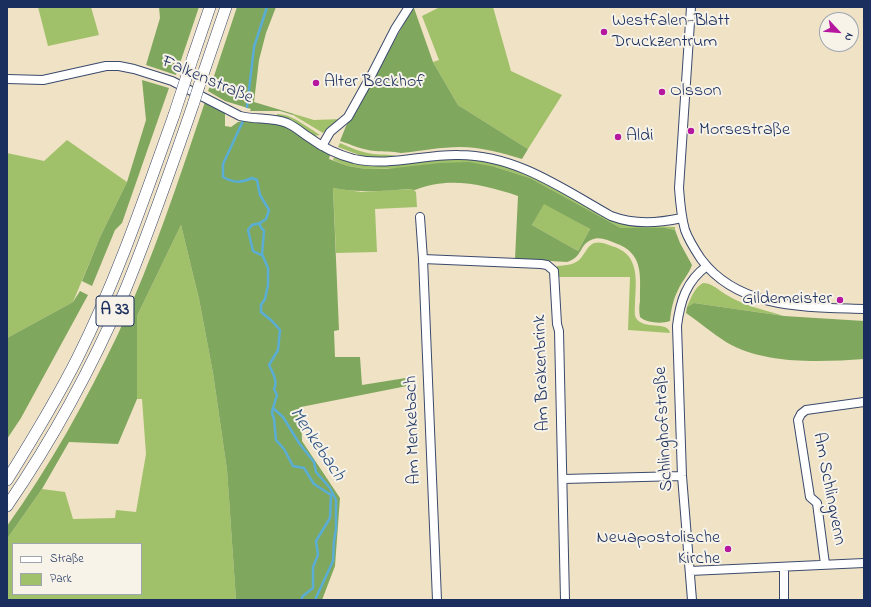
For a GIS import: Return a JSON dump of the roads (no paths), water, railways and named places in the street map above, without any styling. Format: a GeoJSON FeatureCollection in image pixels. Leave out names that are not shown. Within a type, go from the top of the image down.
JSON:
{"type":"FeatureCollection","features":[{"type":"Feature","properties":{"kind":"highway","name":"A 33"},"geometry":{"type":"LineString","coordinates":[[7,480],[38,431],[78,356],[107,293],[139,213],[210,7]]}},
{"type":"Feature","properties":{"kind":"highway","name":"A 33"},"geometry":{"type":"LineString","coordinates":[[7,506],[55,431],[88,369],[117,307],[156,210],[226,7]]}},
{"type":"Feature","properties":{"kind":"street"},"geometry":{"type":"LineString","coordinates":[[322,146],[330,132],[348,117],[409,7]]}},
{"type":"Feature","properties":{"kind":"street"},"geometry":{"type":"LineString","coordinates":[[690,7],[678,188],[682,218],[690,242],[707,266],[721,280],[733,288],[753,297],[792,305],[864,309]]}},
{"type":"Feature","properties":{"kind":"street","name":"Falkenstraße"},"geometry":{"type":"LineString","coordinates":[[7,79],[43,80],[106,66],[119,66],[134,69],[172,81],[240,116],[248,118],[276,119],[298,129],[322,146],[354,158],[377,162],[459,154],[496,158],[531,171],[611,216],[648,223],[682,218]]}},
{"type":"Feature","properties":{"kind":"street","name":"Am Menkebach"},"geometry":{"type":"LineString","coordinates":[[420,217],[437,600]]}},
{"type":"Feature","properties":{"kind":"street","name":"Am Brakenbrink"},"geometry":{"type":"LineString","coordinates":[[423,259],[541,264],[551,268],[554,271],[557,324],[559,331],[565,600]]}},
{"type":"Feature","properties":{"kind":"street","name":"Schlinghofstraße"},"geometry":{"type":"LineString","coordinates":[[692,600],[682,476],[677,326],[679,312],[686,289],[700,270],[707,266]]}},
{"type":"Feature","properties":{"kind":"street","name":"Am Schlingvenn"},"geometry":{"type":"LineString","coordinates":[[826,564],[817,503],[810,497],[798,420],[800,414],[806,410],[864,402]]}},
{"type":"Feature","properties":{"kind":"street"},"geometry":{"type":"LineString","coordinates":[[563,479],[682,476]]}},
{"type":"Feature","properties":{"kind":"street"},"geometry":{"type":"LineString","coordinates":[[690,571],[864,563]]}},
{"type":"Feature","properties":{"kind":"street"},"geometry":{"type":"LineString","coordinates":[[784,567],[784,600]]}},
{"type":"Feature","properties":{"kind":"waterway","name":"Menkebach"},"geometry":{"type":"LineString","coordinates":[[247,107],[254,47],[267,7]]}},
{"type":"Feature","properties":{"kind":"waterway","name":"Menkebach"},"geometry":{"type":"LineString","coordinates":[[243,121],[223,164],[223,177],[238,182],[252,178],[257,180],[260,195],[269,210],[266,219],[260,223],[260,226],[264,231],[262,254],[268,268],[268,285],[265,299],[261,305],[261,312],[280,330],[278,350],[269,365],[274,377],[274,389],[277,395],[273,408],[283,417],[299,443],[314,462],[316,472],[330,488],[336,500],[336,529],[333,561],[315,600]]}},
{"type":"Feature","properties":{"kind":"waterway"},"geometry":{"type":"LineString","coordinates":[[260,223],[252,225],[248,230],[253,251],[263,256]]}},
{"type":"Feature","properties":{"kind":"waterway","name":"Menkebach"},"geometry":{"type":"LineString","coordinates":[[273,408],[272,413],[276,440],[284,449],[293,466],[304,468],[314,484],[331,495],[330,518],[316,541],[318,555],[313,567],[313,588],[303,596],[301,600]]}},
{"type":"Feature","properties":{"kind":"place","name":"Westfalen-Blatt Druckzentrum"},"geometry":{"type":"Point","coordinates":[604,32]}},
{"type":"Feature","properties":{"kind":"place","name":"Alter Beckhof"},"geometry":{"type":"Point","coordinates":[316,83]}},
{"type":"Feature","properties":{"kind":"place","name":"Olsson"},"geometry":{"type":"Point","coordinates":[662,92]}},
{"type":"Feature","properties":{"kind":"place","name":"Morsestraße"},"geometry":{"type":"Point","coordinates":[691,131]}},
{"type":"Feature","properties":{"kind":"place","name":"Aldi"},"geometry":{"type":"Point","coordinates":[618,137]}},
{"type":"Feature","properties":{"kind":"place","name":"Gildemeister"},"geometry":{"type":"Point","coordinates":[840,300]}},
{"type":"Feature","properties":{"kind":"place","name":"Neuapostolische Kirche"},"geometry":{"type":"Point","coordinates":[728,549]}}]}
